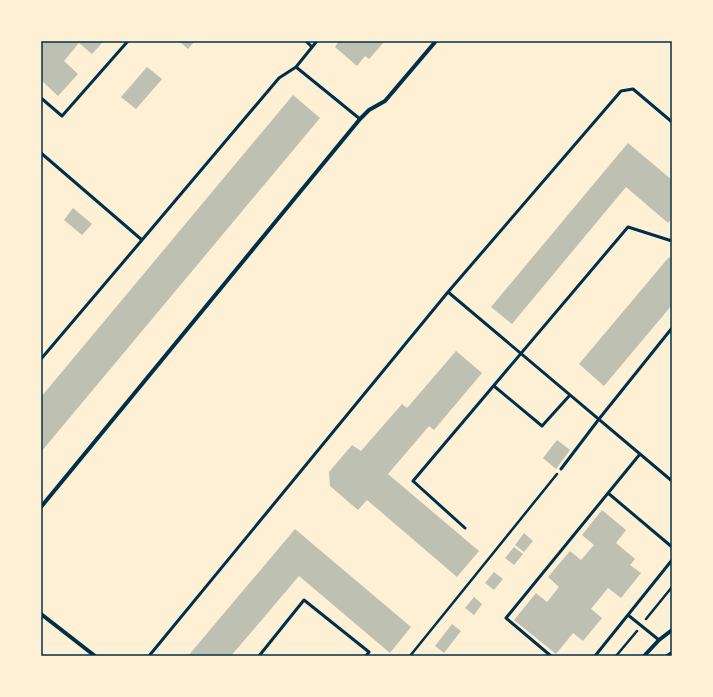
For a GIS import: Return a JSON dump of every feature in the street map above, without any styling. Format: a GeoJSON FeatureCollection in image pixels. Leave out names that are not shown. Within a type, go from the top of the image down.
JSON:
{"type":"FeatureCollection","features":[{"type":"Feature","properties":{"kind":"street"},"geometry":{"type":"LineString","coordinates":[[41,507],[360,119],[369,110],[385,101],[436,41]]}},
{"type":"Feature","properties":{"kind":"street"},"geometry":{"type":"LineString","coordinates":[[41,614],[95,656]]}},
{"type":"Feature","properties":{"kind":"street"},"geometry":{"type":"LineString","coordinates":[[644,656],[659,640],[672,630]]}},
{"type":"Feature","properties":{"kind":"lane"},"geometry":{"type":"LineString","coordinates":[[41,98],[62,116],[128,41]]}},
{"type":"Feature","properties":{"kind":"lane"},"geometry":{"type":"LineString","coordinates":[[306,41],[312,47]]}},
{"type":"Feature","properties":{"kind":"lane"},"geometry":{"type":"LineString","coordinates":[[41,359],[279,78],[296,67],[317,41]]}},
{"type":"Feature","properties":{"kind":"lane"},"geometry":{"type":"LineString","coordinates":[[296,67],[360,119]]}},
{"type":"Feature","properties":{"kind":"lane"},"geometry":{"type":"LineString","coordinates":[[149,656],[448,292],[621,90],[633,89],[672,122]]}},
{"type":"Feature","properties":{"kind":"lane"},"geometry":{"type":"LineString","coordinates":[[41,153],[142,240]]}},
{"type":"Feature","properties":{"kind":"lane"},"geometry":{"type":"LineString","coordinates":[[465,528],[413,481],[628,227],[672,241]]}},
{"type":"Feature","properties":{"kind":"lane"},"geometry":{"type":"LineString","coordinates":[[448,292],[672,481]]}},
{"type":"Feature","properties":{"kind":"lane"},"geometry":{"type":"LineString","coordinates":[[561,469],[672,328]]}},
{"type":"Feature","properties":{"kind":"lane"},"geometry":{"type":"LineString","coordinates":[[494,386],[542,426],[570,395]]}},
{"type":"Feature","properties":{"kind":"lane"},"geometry":{"type":"LineString","coordinates":[[551,656],[506,618],[640,454]]}},
{"type":"Feature","properties":{"kind":"lane"},"geometry":{"type":"LineString","coordinates":[[608,494],[672,547]]}},
{"type":"Feature","properties":{"kind":"lane"},"geometry":{"type":"LineString","coordinates":[[595,656],[672,560]]}},
{"type":"Feature","properties":{"kind":"lane"},"geometry":{"type":"LineString","coordinates":[[259,656],[304,600],[369,652],[366,656]]}},
{"type":"Feature","properties":{"kind":"lane"},"geometry":{"type":"LineString","coordinates":[[628,615],[659,640]]}},
{"type":"Feature","properties":{"kind":"path"},"geometry":{"type":"LineString","coordinates":[[410,656],[561,469]]}},
{"type":"Feature","properties":{"kind":"path"},"geometry":{"type":"LineString","coordinates":[[666,656],[672,652]]}},
{"type":"Feature","properties":{"kind":"building"},"geometry":{"type":"Polygon","coordinates":[[[41,41],[104,41],[92,54],[79,43],[64,61],[78,74],[58,96],[41,80],[41,41]]]}},
{"type":"Feature","properties":{"kind":"building"},"geometry":{"type":"Polygon","coordinates":[[[179,41],[195,41],[188,49],[179,41]]]}},
{"type":"Feature","properties":{"kind":"building"},"geometry":{"type":"Polygon","coordinates":[[[339,41],[385,41],[369,59],[365,56],[357,66],[335,47],[339,41]]]}},
{"type":"Feature","properties":{"kind":"building"},"geometry":{"type":"Polygon","coordinates":[[[147,67],[162,79],[136,109],[121,97],[147,67]]]}},
{"type":"Feature","properties":{"kind":"building"},"geometry":{"type":"Polygon","coordinates":[[[293,95],[320,118],[41,452],[41,397],[293,95]]]}},
{"type":"Feature","properties":{"kind":"building"},"geometry":{"type":"Polygon","coordinates":[[[628,143],[672,180],[672,218],[668,223],[626,187],[512,324],[491,307],[628,143]]]}},
{"type":"Feature","properties":{"kind":"building"},"geometry":{"type":"Polygon","coordinates":[[[73,208],[92,224],[82,235],[64,220],[73,208]]]}},
{"type":"Feature","properties":{"kind":"building"},"geometry":{"type":"Polygon","coordinates":[[[669,257],[672,260],[672,305],[604,386],[579,364],[669,257]]]}},
{"type":"Feature","properties":{"kind":"building"},"geometry":{"type":"Polygon","coordinates":[[[456,351],[482,373],[434,430],[429,426],[388,474],[479,551],[457,577],[367,500],[358,510],[330,486],[329,472],[352,445],[361,451],[402,404],[407,408],[456,351]]]}},
{"type":"Feature","properties":{"kind":"building"},"geometry":{"type":"Polygon","coordinates":[[[557,440],[570,450],[556,469],[543,458],[557,440]]]}},
{"type":"Feature","properties":{"kind":"building"},"geometry":{"type":"Polygon","coordinates":[[[602,510],[626,530],[616,543],[635,559],[630,565],[641,573],[621,598],[608,588],[591,609],[602,618],[583,641],[573,633],[556,654],[514,620],[536,593],[547,602],[559,587],[548,577],[570,551],[581,560],[594,545],[582,535],[602,510]]]}},
{"type":"Feature","properties":{"kind":"building"},"geometry":{"type":"Polygon","coordinates":[[[295,529],[411,627],[390,653],[299,576],[231,656],[188,656],[295,529]]]}},
{"type":"Feature","properties":{"kind":"building"},"geometry":{"type":"Polygon","coordinates":[[[524,533],[533,541],[524,552],[515,545],[524,533]]]}},
{"type":"Feature","properties":{"kind":"building"},"geometry":{"type":"Polygon","coordinates":[[[514,547],[523,554],[514,565],[505,558],[514,547]]]}},
{"type":"Feature","properties":{"kind":"building"},"geometry":{"type":"Polygon","coordinates":[[[494,572],[503,579],[494,590],[485,583],[494,572]]]}},
{"type":"Feature","properties":{"kind":"building"},"geometry":{"type":"Polygon","coordinates":[[[474,597],[482,604],[474,615],[465,608],[474,597]]]}},
{"type":"Feature","properties":{"kind":"building"},"geometry":{"type":"Polygon","coordinates":[[[452,624],[461,631],[444,653],[435,646],[452,624]]]}}]}
